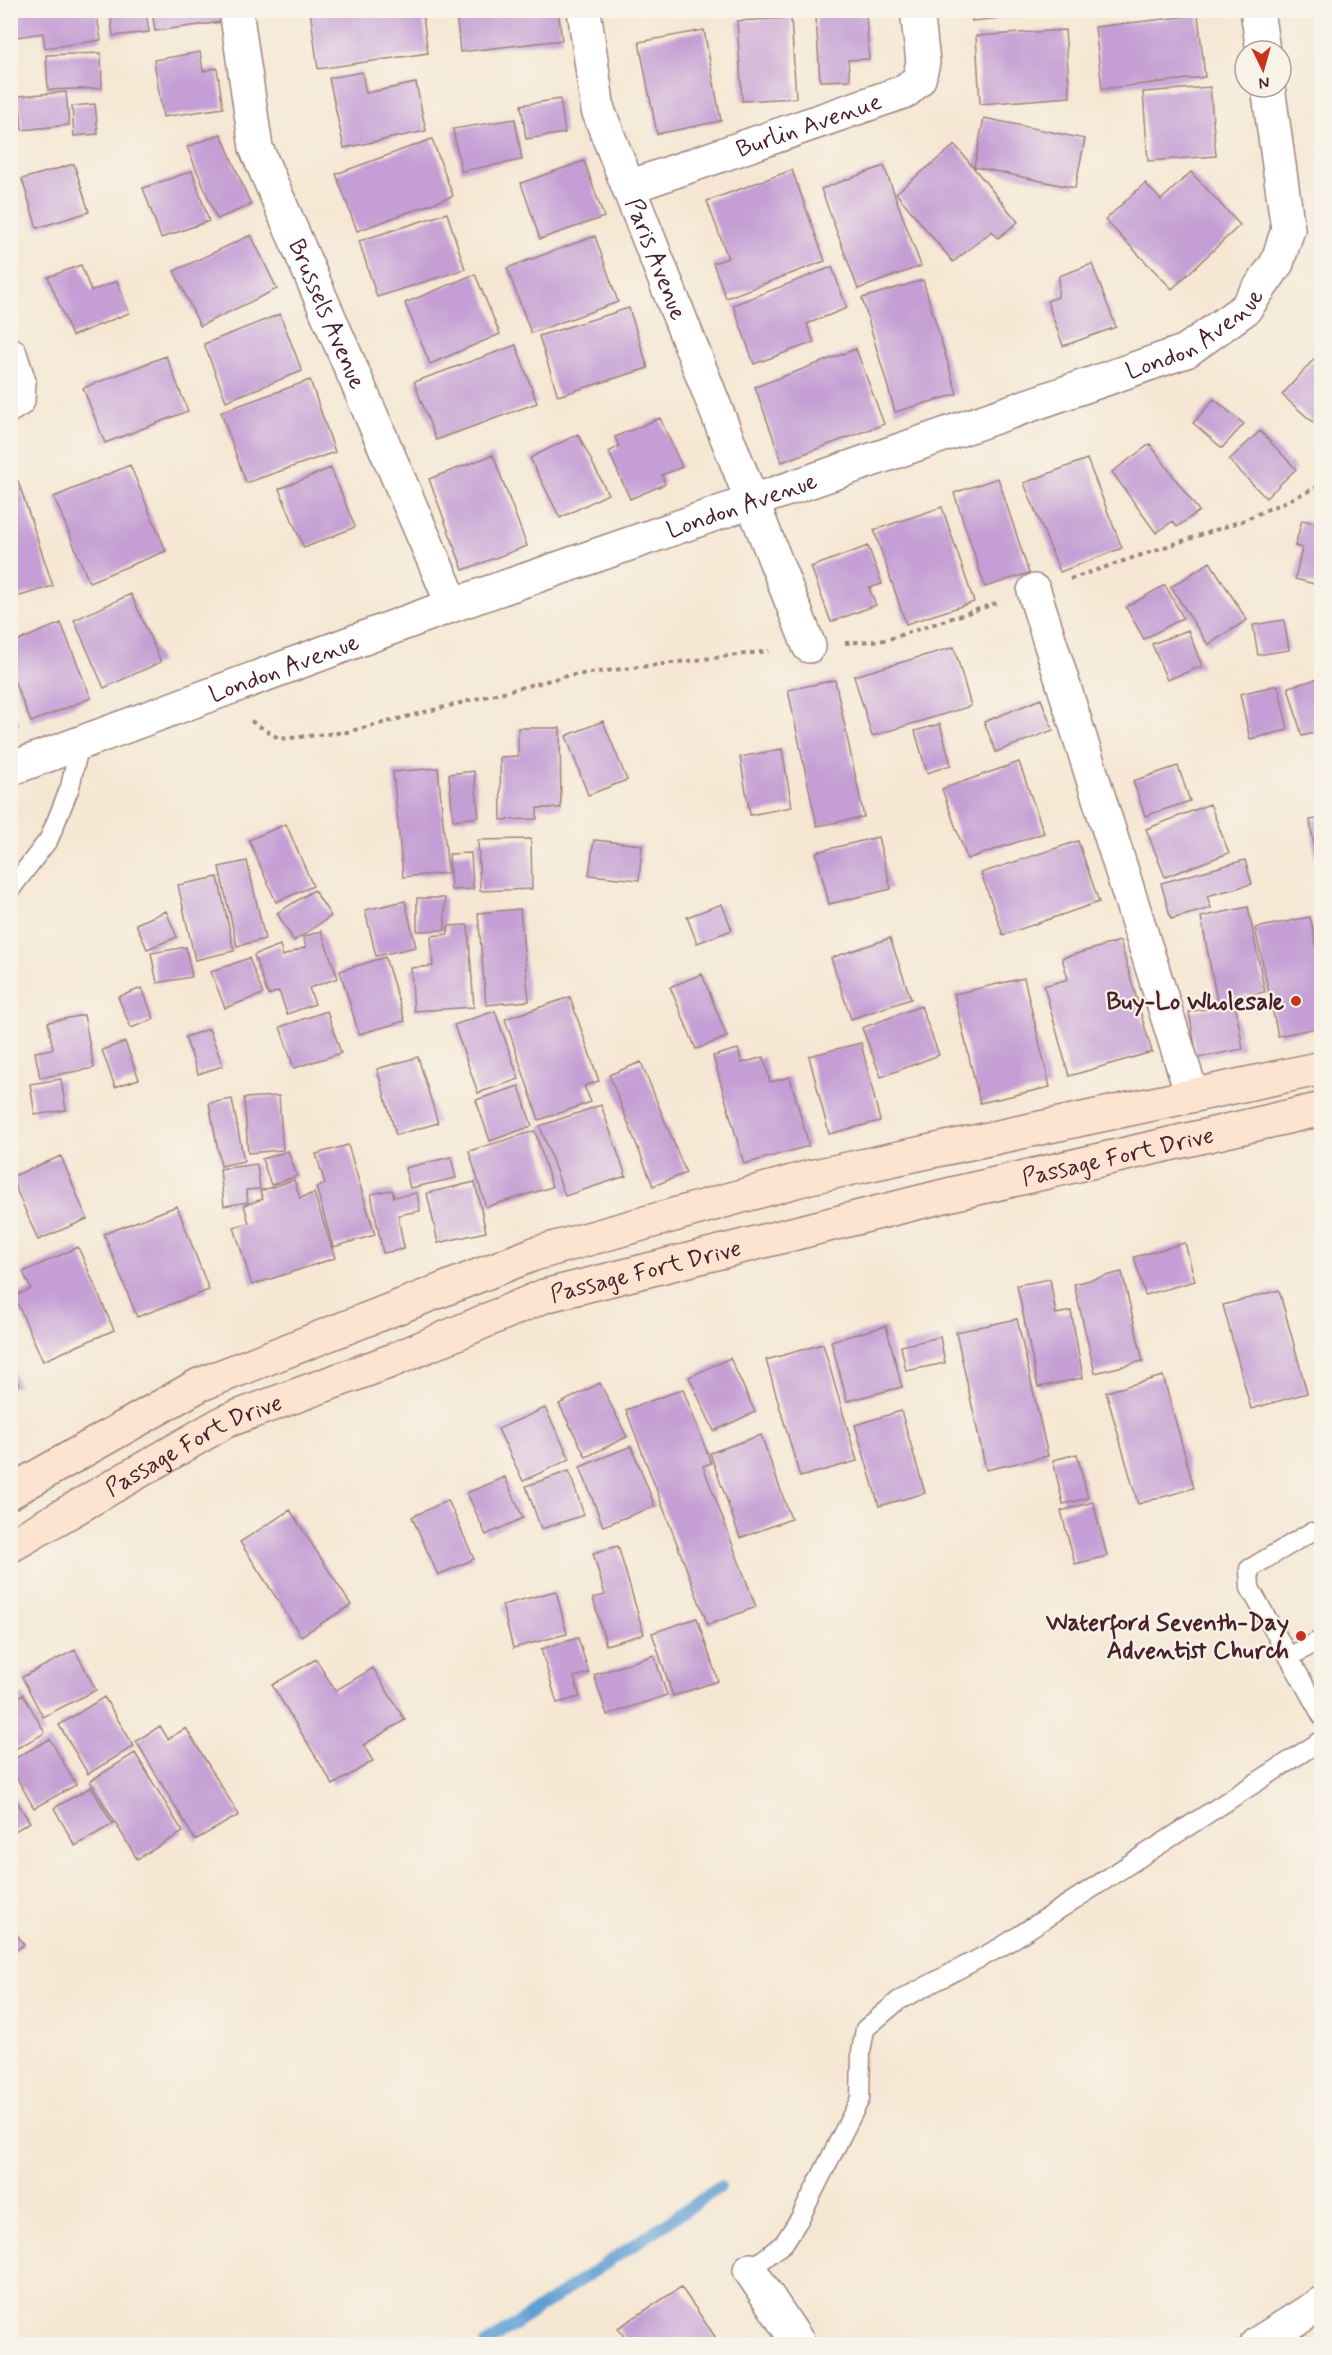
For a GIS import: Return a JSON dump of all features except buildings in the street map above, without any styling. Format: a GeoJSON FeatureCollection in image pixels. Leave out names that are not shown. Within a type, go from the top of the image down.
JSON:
{"type":"FeatureCollection","features":[{"type":"Feature","properties":{"kind":"main road","name":"Passage Fort Drive"},"geometry":{"type":"LineString","coordinates":[[10,1492],[199,1385],[534,1254],[810,1177],[1322,1068]]}},
{"type":"Feature","properties":{"kind":"main road","name":"Passage Fort Drive"},"geometry":{"type":"LineString","coordinates":[[10,1546],[226,1421],[391,1361],[544,1296],[956,1193],[1322,1109]]}},
{"type":"Feature","properties":{"kind":"street","name":"Brussels Avenue"},"geometry":{"type":"LineString","coordinates":[[236,10],[256,148],[453,605]]}},
{"type":"Feature","properties":{"kind":"street","name":"Paris Avenue"},"geometry":{"type":"LineString","coordinates":[[584,10],[598,110],[809,646]]}},
{"type":"Feature","properties":{"kind":"street","name":"Burlin Avenue"},"geometry":{"type":"LineString","coordinates":[[629,187],[906,91],[919,79],[923,62],[917,10]]}},
{"type":"Feature","properties":{"kind":"street"},"geometry":{"type":"LineString","coordinates":[[1257,10],[1261,39]]}},
{"type":"Feature","properties":{"kind":"street","name":"London Avenue"},"geometry":{"type":"LineString","coordinates":[[10,769],[453,605],[1186,351],[1245,309],[1277,263],[1288,229],[1270,99]]}},
{"type":"Feature","properties":{"kind":"street"},"geometry":{"type":"LineString","coordinates":[[10,354],[19,382],[18,400],[10,405]]}},
{"type":"Feature","properties":{"kind":"street"},"geometry":{"type":"LineString","coordinates":[[1034,591],[1192,1095]]}},
{"type":"Feature","properties":{"kind":"street"},"geometry":{"type":"LineString","coordinates":[[750,2270],[799,2344]]}},
{"type":"Feature","properties":{"kind":"street"},"geometry":{"type":"LineString","coordinates":[[1257,2344],[1322,2303]]}},
{"type":"Feature","properties":{"kind":"lane"},"geometry":{"type":"LineString","coordinates":[[10,890],[49,839],[70,787],[80,743]]}},
{"type":"Feature","properties":{"kind":"lane"},"geometry":{"type":"LineString","coordinates":[[1311,1532],[1249,1569],[1250,1588],[1322,1716]]}},
{"type":"Feature","properties":{"kind":"lane"},"geometry":{"type":"LineString","coordinates":[[1289,1657],[1322,1639]]}},
{"type":"Feature","properties":{"kind":"lane"},"geometry":{"type":"LineString","coordinates":[[750,2270],[784,2243],[800,2218],[860,2099],[861,2052],[865,2029],[898,2001],[1001,1947],[1322,1740]]}},
{"type":"Feature","properties":{"kind":"waterway"},"geometry":{"type":"LineString","coordinates":[[486,2344],[720,2187]]}},
{"type":"Feature","properties":{"kind":"place","name":"Buy-Lo Wholesale"},"geometry":{"type":"Point","coordinates":[1296,1001]}},
{"type":"Feature","properties":{"kind":"place","name":"Waterford Seventh-Day Adventist Church"},"geometry":{"type":"Point","coordinates":[1301,1636]}}]}
